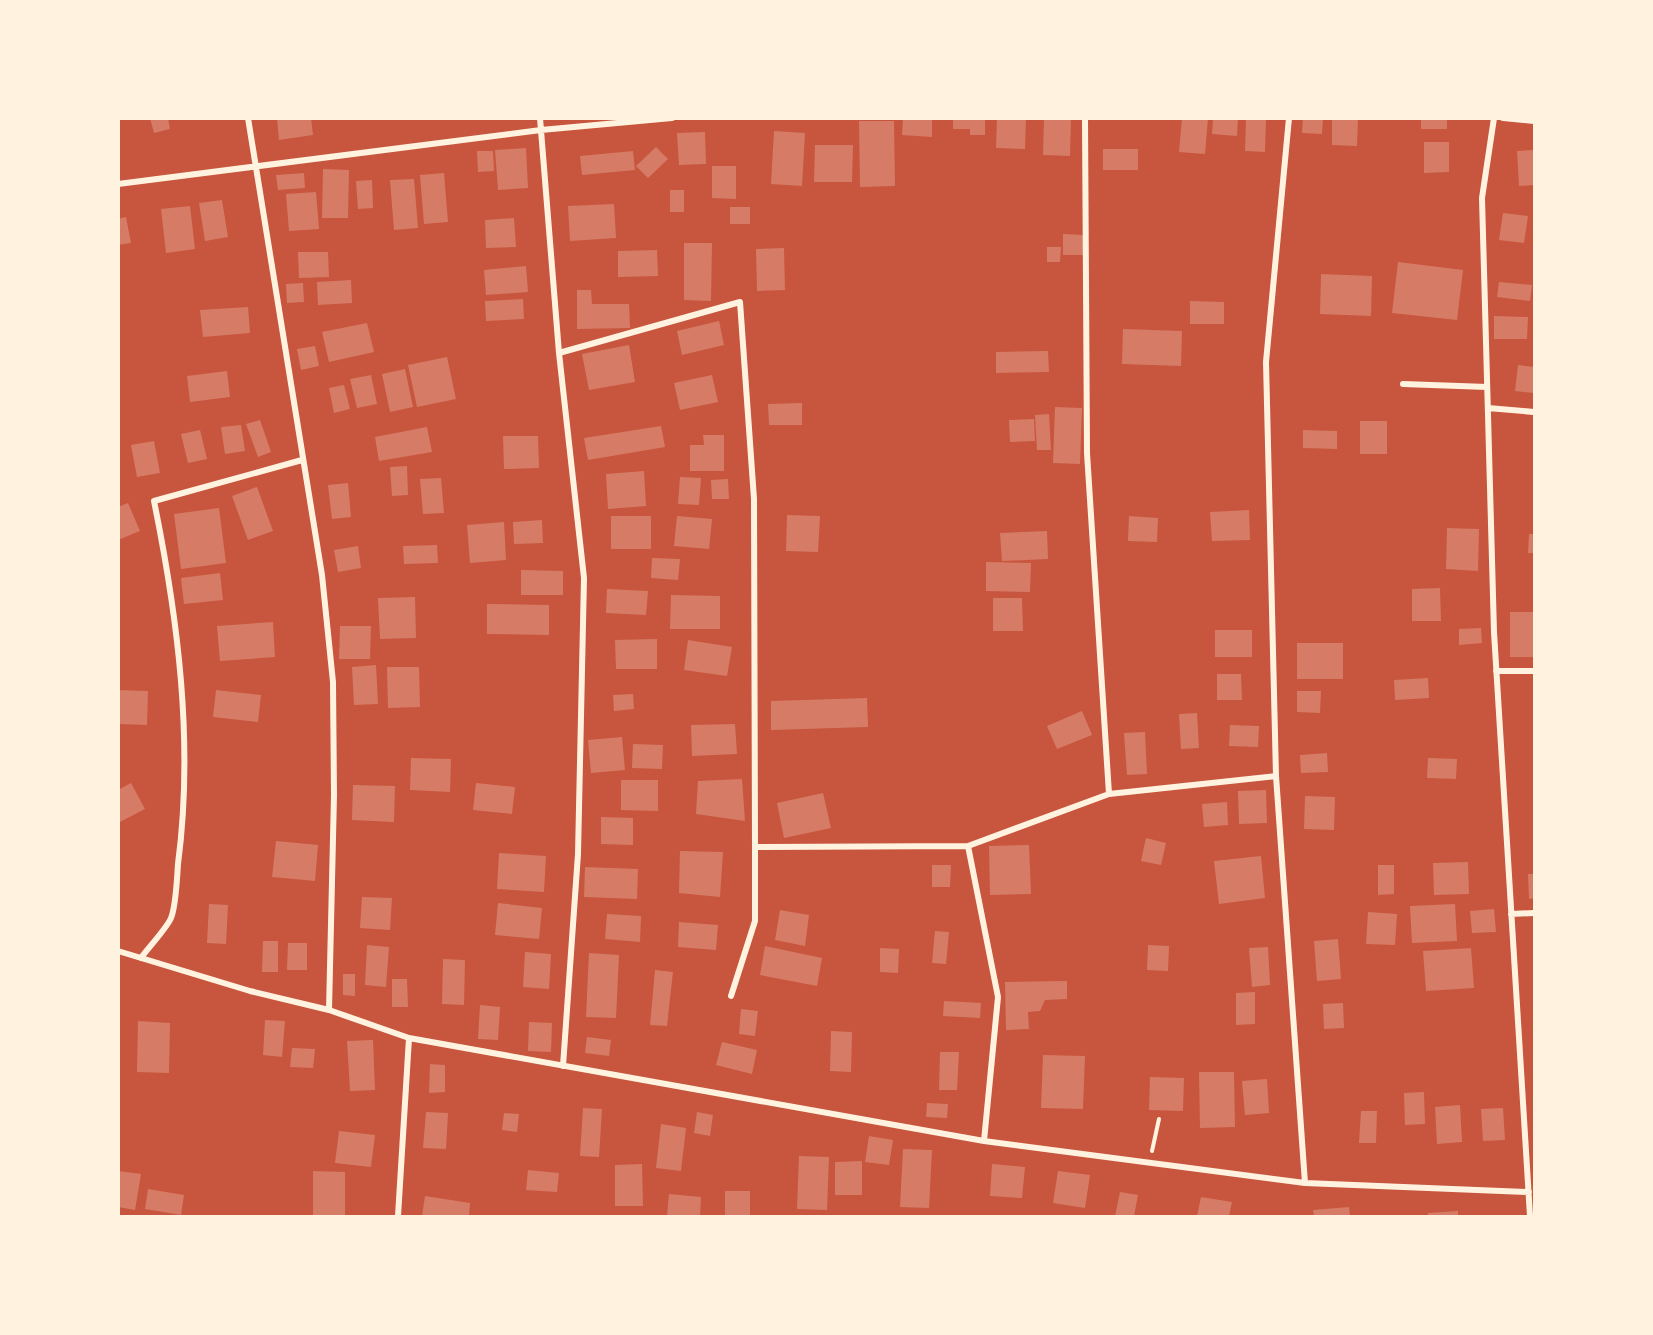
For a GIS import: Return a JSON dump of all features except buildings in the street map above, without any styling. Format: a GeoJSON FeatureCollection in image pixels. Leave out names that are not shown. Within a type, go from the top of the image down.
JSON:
{"type":"FeatureCollection","features":[{"type":"Feature","properties":{"kind":"street"},"geometry":{"type":"LineString","coordinates":[[248,118],[322,574],[333,682],[334,795],[329,1010]]}},
{"type":"Feature","properties":{"kind":"street"},"geometry":{"type":"LineString","coordinates":[[540,118],[559,353],[584,578],[579,854],[563,1066]]}},
{"type":"Feature","properties":{"kind":"street"},"geometry":{"type":"LineString","coordinates":[[118,184],[542,130],[672,118]]}},
{"type":"Feature","properties":{"kind":"street"},"geometry":{"type":"LineString","coordinates":[[1085,118],[1087,453],[1109,794]]}},
{"type":"Feature","properties":{"kind":"street"},"geometry":{"type":"LineString","coordinates":[[1289,118],[1266,362],[1276,776],[1305,1183]]}},
{"type":"Feature","properties":{"kind":"street"},"geometry":{"type":"LineString","coordinates":[[1494,118],[1482,198],[1496,671],[1530,1216]]}},
{"type":"Feature","properties":{"kind":"street"},"geometry":{"type":"LineString","coordinates":[[1503,118],[1534,121]]}},
{"type":"Feature","properties":{"kind":"street"},"geometry":{"type":"LineString","coordinates":[[559,353],[740,302],[754,499],[755,921],[731,996]]}},
{"type":"Feature","properties":{"kind":"street"},"geometry":{"type":"LineString","coordinates":[[1403,384],[1487,387]]}},
{"type":"Feature","properties":{"kind":"street"},"geometry":{"type":"LineString","coordinates":[[1488,408],[1534,412]]}},
{"type":"Feature","properties":{"kind":"street"},"geometry":{"type":"LineString","coordinates":[[141,958],[171,919],[182,841],[184,720],[168,573],[154,501],[302,460]]}},
{"type":"Feature","properties":{"kind":"street"},"geometry":{"type":"LineString","coordinates":[[1496,671],[1534,671]]}},
{"type":"Feature","properties":{"kind":"street"},"geometry":{"type":"LineString","coordinates":[[755,847],[968,846],[1109,794],[1276,776]]}},
{"type":"Feature","properties":{"kind":"street"},"geometry":{"type":"LineString","coordinates":[[968,846],[998,997],[984,1141]]}},
{"type":"Feature","properties":{"kind":"street"},"geometry":{"type":"LineString","coordinates":[[1511,914],[1534,913]]}},
{"type":"Feature","properties":{"kind":"street"},"geometry":{"type":"LineString","coordinates":[[118,951],[250,990],[329,1010],[409,1038],[984,1141],[1305,1183],[1529,1192]]}},
{"type":"Feature","properties":{"kind":"street"},"geometry":{"type":"LineString","coordinates":[[398,1216],[409,1038]]}},
{"type":"Feature","properties":{"kind":"path"},"geometry":{"type":"LineString","coordinates":[[1149,1163],[1159,1119]]}}]}
